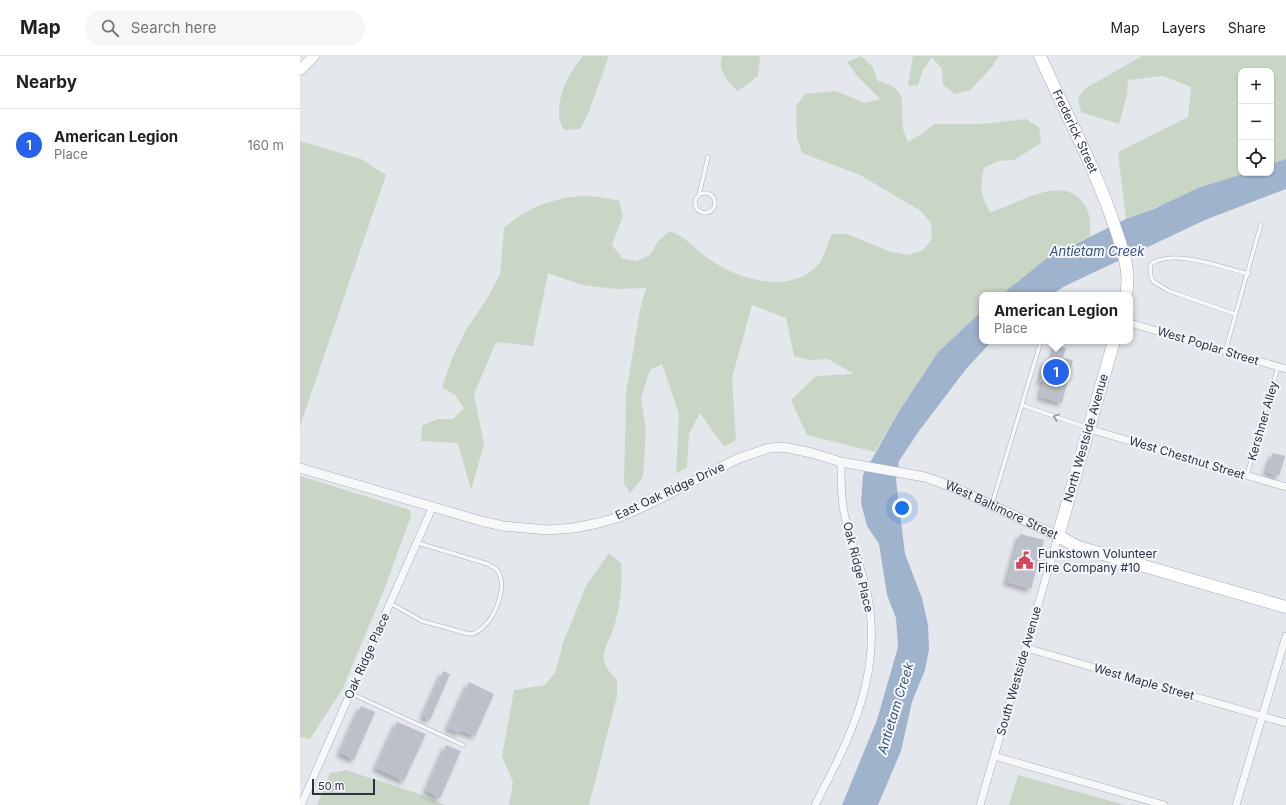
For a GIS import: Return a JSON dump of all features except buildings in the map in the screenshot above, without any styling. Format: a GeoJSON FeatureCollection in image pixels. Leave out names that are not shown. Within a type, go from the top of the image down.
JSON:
{"type":"FeatureCollection","features":[{"type":"Feature","properties":{"kind":"main road"},"geometry":{"type":"LineString","coordinates":[[300,70],[314,56]]}},
{"type":"Feature","properties":{"kind":"main road","name":"Frederick Street"},"geometry":{"type":"LineString","coordinates":[[1040,56],[1091,164],[1109,207],[1127,264],[1128,278],[1126,292]]}},
{"type":"Feature","properties":{"kind":"main road","name":"North Westside Avenue"},"geometry":{"type":"LineString","coordinates":[[1058,536],[1113,344]]}},
{"type":"Feature","properties":{"kind":"main road","name":"West Baltimore Street"},"geometry":{"type":"LineString","coordinates":[[1058,536],[1078,547],[1286,607]]}},
{"type":"Feature","properties":{"kind":"street","name":"West Poplar Street"},"geometry":{"type":"LineString","coordinates":[[1133,324],[1286,369]]}},
{"type":"Feature","properties":{"kind":"street","name":"West Chestnut Street"},"geometry":{"type":"LineString","coordinates":[[1089,429],[1286,487]]}},
{"type":"Feature","properties":{"kind":"street","name":"East Oak Ridge Drive"},"geometry":{"type":"LineString","coordinates":[[300,468],[503,526],[548,530],[574,528],[620,516],[737,459],[769,448],[783,447],[845,463],[900,472]]}},
{"type":"Feature","properties":{"kind":"street","name":"Oak Ridge Place"},"geometry":{"type":"LineString","coordinates":[[815,805],[851,733],[861,702],[872,657],[871,613],[860,565],[847,525],[843,506],[845,463]]}},
{"type":"Feature","properties":{"kind":"street","name":"West Baltimore Street"},"geometry":{"type":"LineString","coordinates":[[900,472],[938,481],[1058,536]]}},
{"type":"Feature","properties":{"kind":"street","name":"Oak Ridge Place"},"geometry":{"type":"LineString","coordinates":[[301,805],[418,543],[433,506]]}},
{"type":"Feature","properties":{"kind":"street","name":"South Westside Avenue"},"geometry":{"type":"LineString","coordinates":[[980,805],[1058,536]]}},
{"type":"Feature","properties":{"kind":"street"},"geometry":{"type":"LineString","coordinates":[[1236,805],[1286,636]]}},
{"type":"Feature","properties":{"kind":"street","name":"West Maple Street"},"geometry":{"type":"LineString","coordinates":[[1026,648],[1286,723]]}},
{"type":"Feature","properties":{"kind":"street"},"geometry":{"type":"LineString","coordinates":[[994,756],[1164,805]]}},
{"type":"Feature","properties":{"kind":"lane"},"geometry":{"type":"LineString","coordinates":[[699,195],[706,193],[713,197],[715,204],[711,211],[704,213],[697,209],[695,202],[699,195],[708,157]]}},
{"type":"Feature","properties":{"kind":"lane"},"geometry":{"type":"LineString","coordinates":[[1225,352],[1261,224]]}},
{"type":"Feature","properties":{"kind":"lane"},"geometry":{"type":"LineString","coordinates":[[1235,314],[1161,287],[1150,277],[1150,265],[1162,258],[1186,259],[1248,274]]}},
{"type":"Feature","properties":{"kind":"lane"},"geometry":{"type":"LineString","coordinates":[[992,505],[1040,344]]}},
{"type":"Feature","properties":{"kind":"lane","name":"Kershner Alley"},"geometry":{"type":"LineString","coordinates":[[1247,475],[1278,367]]}},
{"type":"Feature","properties":{"kind":"lane"},"geometry":{"type":"LineString","coordinates":[[1022,405],[1089,429]]}},
{"type":"Feature","properties":{"kind":"lane"},"geometry":{"type":"LineString","coordinates":[[390,603],[422,621],[469,634],[475,634],[492,618],[497,606],[502,584],[500,575],[496,568],[488,564],[418,543]]}},
{"type":"Feature","properties":{"kind":"lane"},"geometry":{"type":"LineString","coordinates":[[350,693],[463,745]]}},
{"type":"Feature","properties":{"kind":"green space"},"geometry":{"type":"Polygon","coordinates":[[[583,56],[609,56],[588,114],[580,129],[564,130],[559,117],[562,91],[573,69],[583,56]]]}},
{"type":"Feature","properties":{"kind":"green space"},"geometry":{"type":"Polygon","coordinates":[[[722,56],[760,56],[758,76],[738,91],[724,76],[721,66],[722,56]]]}},
{"type":"Feature","properties":{"kind":"green space"},"geometry":{"type":"Polygon","coordinates":[[[861,56],[872,66],[878,81],[888,84],[899,92],[902,103],[903,129],[908,142],[922,134],[934,124],[981,124],[1026,119],[1039,127],[1041,143],[1014,160],[998,161],[984,168],[982,191],[984,201],[990,212],[1038,194],[1062,190],[1073,193],[1082,201],[1088,213],[1090,226],[1090,236],[1047,258],[1005,292],[979,292],[979,314],[938,352],[898,413],[875,452],[807,435],[791,400],[816,376],[854,374],[828,359],[810,360],[794,356],[786,318],[752,305],[732,378],[736,440],[724,447],[700,413],[689,434],[687,467],[676,474],[679,414],[662,364],[650,370],[641,398],[646,431],[643,477],[630,493],[624,484],[626,394],[640,310],[646,288],[616,289],[582,285],[548,273],[533,346],[496,342],[474,394],[484,444],[471,490],[458,443],[421,441],[422,426],[437,419],[453,419],[464,408],[455,395],[442,387],[453,356],[467,328],[485,302],[500,275],[504,228],[529,210],[543,204],[573,197],[588,196],[619,201],[623,216],[612,245],[622,258],[637,261],[650,255],[658,241],[670,231],[682,237],[721,267],[749,278],[764,281],[779,282],[793,280],[806,274],[820,262],[832,234],[847,234],[891,252],[907,255],[922,251],[932,239],[931,223],[921,211],[860,175],[802,153],[797,138],[796,106],[805,94],[836,91],[865,103],[880,99],[857,76],[847,62],[861,56]]]}},
{"type":"Feature","properties":{"kind":"green space"},"geometry":{"type":"Polygon","coordinates":[[[913,56],[999,56],[992,67],[970,90],[955,94],[943,85],[942,69],[932,57],[923,70],[918,85],[908,86],[913,56]]]}},
{"type":"Feature","properties":{"kind":"green space"},"geometry":{"type":"Polygon","coordinates":[[[1142,56],[1286,56],[1286,159],[1274,163],[1274,68],[1238,68],[1238,176],[1126,219],[1118,152],[1188,117],[1191,87],[1163,76],[1128,80],[1127,94],[1119,124],[1081,112],[1078,98],[1086,88],[1142,56]]]}},
{"type":"Feature","properties":{"kind":"green space"},"geometry":{"type":"Polygon","coordinates":[[[300,141],[361,159],[386,175],[300,426],[300,141]]]}},
{"type":"Feature","properties":{"kind":"green space"},"geometry":{"type":"Polygon","coordinates":[[[300,476],[410,510],[411,516],[382,595],[343,688],[310,739],[300,737],[300,476]]]}},
{"type":"Feature","properties":{"kind":"green space"},"geometry":{"type":"Polygon","coordinates":[[[609,553],[621,563],[622,572],[617,613],[613,630],[605,647],[604,653],[605,665],[617,680],[617,696],[589,805],[509,805],[513,782],[502,756],[514,690],[545,685],[555,673],[563,643],[587,584],[609,553]]]}},
{"type":"Feature","properties":{"kind":"green space"},"geometry":{"type":"Polygon","coordinates":[[[346,770],[419,794],[446,805],[317,805],[330,773],[346,770]]]}},
{"type":"Feature","properties":{"kind":"green space"},"geometry":{"type":"Polygon","coordinates":[[[1018,775],[1125,805],[1009,805],[1018,775]]]}},
{"type":"Feature","properties":{"kind":"water","name":"Antietam Creek"},"geometry":{"type":"Polygon","coordinates":[[[1286,159],[1286,189],[1205,220],[1063,287],[1056,292],[1005,292],[1047,258],[1126,219],[1156,208],[1198,188],[1238,176],[1274,176],[1274,163],[1286,159]]]}},
{"type":"Feature","properties":{"kind":"water","name":"Antietam Creek"},"geometry":{"type":"Polygon","coordinates":[[[979,314],[979,344],[989,344],[966,369],[919,431],[899,461],[896,480],[905,554],[922,598],[928,625],[929,650],[925,670],[912,702],[901,751],[878,805],[842,805],[877,720],[898,647],[896,618],[887,595],[879,544],[867,526],[861,503],[863,475],[898,413],[938,352],[979,314]]]}},
{"type":"Feature","properties":{"kind":"place","name":"American Legion"},"geometry":{"type":"Point","coordinates":[1056,372]}},
{"type":"Feature","properties":{"kind":"place","name":"Funkstown Volunteer Fire Company #10"},"geometry":{"type":"Point","coordinates":[1025,561]}}]}
